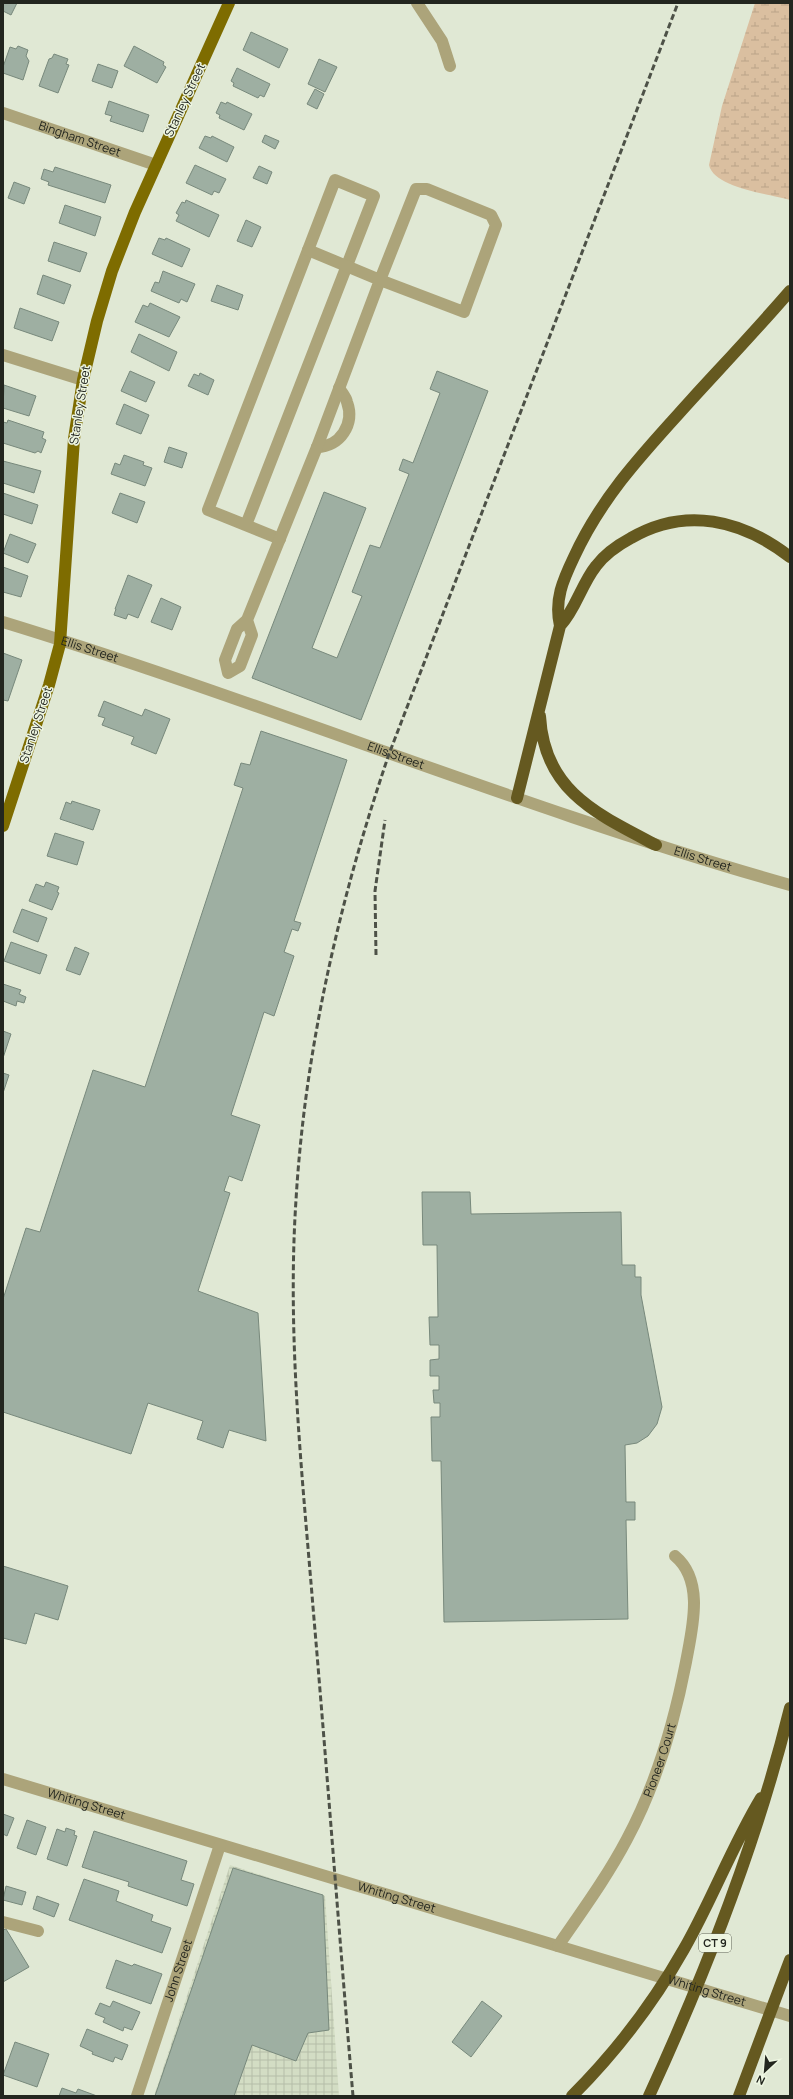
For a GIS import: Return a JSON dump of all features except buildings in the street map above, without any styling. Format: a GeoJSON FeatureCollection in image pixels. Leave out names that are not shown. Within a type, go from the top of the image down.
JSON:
{"type":"FeatureCollection","features":[{"type":"Feature","properties":{"kind":"highway"},"geometry":{"type":"LineString","coordinates":[[560,626],[557,606],[561,587],[583,537],[602,504],[636,461],[790,291]]}},
{"type":"Feature","properties":{"kind":"highway"},"geometry":{"type":"LineString","coordinates":[[517,798],[560,626],[573,606],[589,576],[600,562],[625,541],[642,532],[665,524],[699,519],[733,526],[760,538],[790,557]]}},
{"type":"Feature","properties":{"kind":"highway"},"geometry":{"type":"LineString","coordinates":[[539,707],[540,724],[547,751],[558,775],[566,787],[599,812],[656,845]]}},
{"type":"Feature","properties":{"kind":"highway","name":"CT 9"},"geometry":{"type":"LineString","coordinates":[[649,2096],[721,1929],[745,1865],[770,1785],[790,1708]]}},
{"type":"Feature","properties":{"kind":"highway"},"geometry":{"type":"LineString","coordinates":[[572,2096],[620,2042],[670,1973],[691,1936],[751,1815],[770,1785]]}},
{"type":"Feature","properties":{"kind":"highway"},"geometry":{"type":"LineString","coordinates":[[739,2096],[790,1960]]}},
{"type":"Feature","properties":{"kind":"main road","name":"Stanley Street"},"geometry":{"type":"LineString","coordinates":[[3,826],[49,685],[61,640],[71,471],[83,380],[97,321],[112,271],[156,165],[229,3]]}},
{"type":"Feature","properties":{"kind":"street"},"geometry":{"type":"LineString","coordinates":[[418,3],[442,41],[450,66]]}},
{"type":"Feature","properties":{"kind":"street","name":"Bingham Street"},"geometry":{"type":"LineString","coordinates":[[3,113],[156,165]]}},
{"type":"Feature","properties":{"kind":"street"},"geometry":{"type":"LineString","coordinates":[[246,526],[374,196],[335,180],[208,510],[246,526],[280,539]]}},
{"type":"Feature","properties":{"kind":"street"},"geometry":{"type":"LineString","coordinates":[[220,693],[228,673],[225,660],[237,628],[247,620],[317,447],[380,280],[416,189],[427,189],[491,214],[496,225],[464,312],[380,280],[308,250]]}},
{"type":"Feature","properties":{"kind":"street"},"geometry":{"type":"LineString","coordinates":[[3,355],[83,380]]}},
{"type":"Feature","properties":{"kind":"street"},"geometry":{"type":"LineString","coordinates":[[317,447],[326,447],[339,440],[349,422],[347,401],[339,388]]}},
{"type":"Feature","properties":{"kind":"street"},"geometry":{"type":"LineString","coordinates":[[228,673],[240,666],[252,636],[247,620]]}},
{"type":"Feature","properties":{"kind":"street","name":"Ellis Street"},"geometry":{"type":"LineString","coordinates":[[3,622],[220,693],[416,763],[656,845],[790,885]]}},
{"type":"Feature","properties":{"kind":"street","name":"Pioneer Court"},"geometry":{"type":"LineString","coordinates":[[558,1946],[602,1882],[627,1839],[655,1779],[669,1738],[681,1689],[694,1611],[690,1580],[683,1565],[675,1556]]}},
{"type":"Feature","properties":{"kind":"street","name":"Whiting Street"},"geometry":{"type":"LineString","coordinates":[[3,1779],[790,2016]]}},
{"type":"Feature","properties":{"kind":"street","name":"John Street"},"geometry":{"type":"LineString","coordinates":[[137,2096],[220,1845]]}},
{"type":"Feature","properties":{"kind":"street"},"geometry":{"type":"LineString","coordinates":[[3,1922],[38,1931]]}},
{"type":"Feature","properties":{"kind":"shaded area"},"geometry":{"type":"Polygon","coordinates":[[[230,1865],[325,1896],[339,2096],[154,2096],[230,1865]]]}},
{"type":"Feature","properties":{"kind":"green space"},"geometry":{"type":"Polygon","coordinates":[[[755,3],[790,3],[790,200],[732,185],[713,173],[709,165],[722,106],[755,3]]]}},
{"type":"Feature","properties":{"kind":"railway"},"geometry":{"type":"LineString","coordinates":[[353,2096],[297,1404],[293,1302],[294,1251],[296,1200],[307,1086],[316,1030],[340,918],[371,808],[389,754],[678,3]]}},
{"type":"Feature","properties":{"kind":"railway"},"geometry":{"type":"LineString","coordinates":[[376,955],[375,891],[385,820]]}}]}
